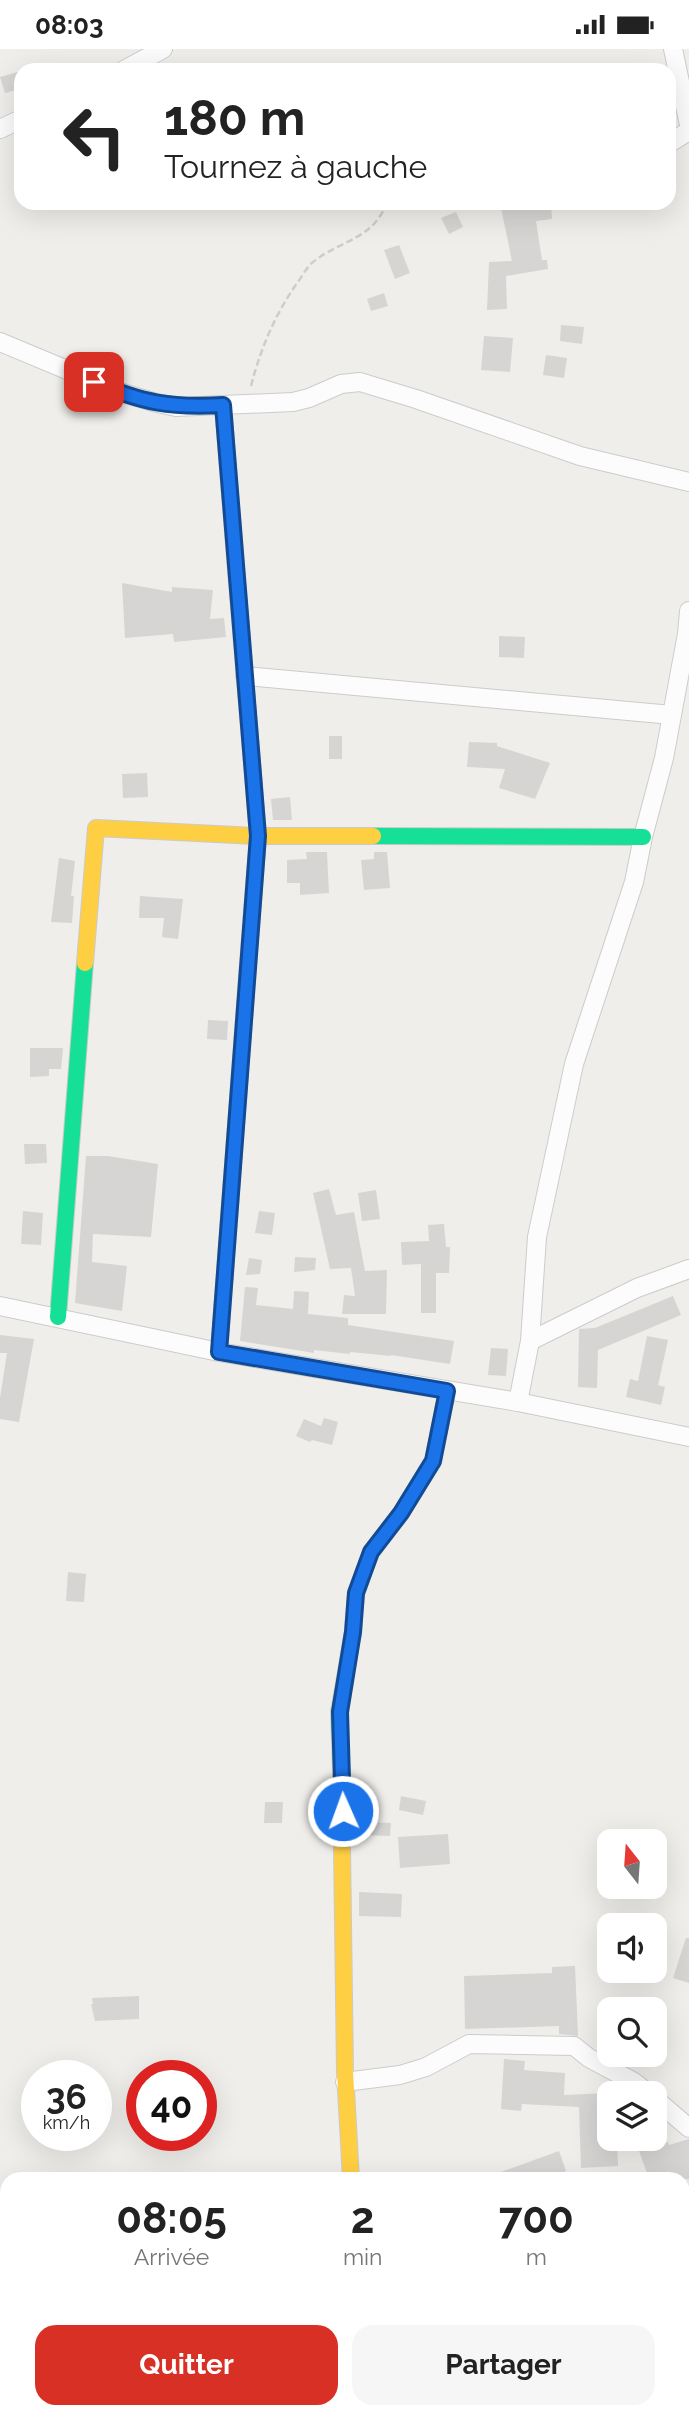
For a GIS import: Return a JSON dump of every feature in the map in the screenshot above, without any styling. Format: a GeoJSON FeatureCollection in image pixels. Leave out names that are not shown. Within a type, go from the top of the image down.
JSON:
{"type":"FeatureCollection","features":[{"type":"Feature","properties":{"kind":"street"},"geometry":{"type":"LineString","coordinates":[[137,63],[163,49]]}},
{"type":"Feature","properties":{"kind":"street"},"geometry":{"type":"LineString","coordinates":[[676,63],[689,124],[676,136]]}},
{"type":"Feature","properties":{"kind":"street"},"geometry":{"type":"LineString","coordinates":[[0,342],[120,393],[176,407],[293,402],[341,384],[360,382],[580,456],[689,482]]}},
{"type":"Feature","properties":{"kind":"street"},"geometry":{"type":"LineString","coordinates":[[219,1352],[258,836],[223,405]]}},
{"type":"Feature","properties":{"kind":"street"},"geometry":{"type":"LineString","coordinates":[[517,1402],[530,1341],[537,1237],[574,1065],[634,882],[664,758],[689,611]]}},
{"type":"Feature","properties":{"kind":"street"},"geometry":{"type":"LineString","coordinates":[[245,676],[672,715]]}},
{"type":"Feature","properties":{"kind":"street"},"geometry":{"type":"LineString","coordinates":[[58,1317],[96,828],[258,836],[643,837]]}},
{"type":"Feature","properties":{"kind":"street"},"geometry":{"type":"LineString","coordinates":[[530,1341],[637,1288],[689,1269]]}},
{"type":"Feature","properties":{"kind":"street"},"geometry":{"type":"LineString","coordinates":[[0,1306],[219,1352],[517,1402],[689,1437]]}},
{"type":"Feature","properties":{"kind":"street"},"geometry":{"type":"LineString","coordinates":[[351,2172],[345,2083],[340,1712],[353,1632],[356,1593],[371,1552],[401,1513],[433,1461],[447,1391]]}},
{"type":"Feature","properties":{"kind":"street"},"geometry":{"type":"LineString","coordinates":[[345,2083],[400,2075],[426,2067],[469,2044],[574,2046],[632,2081]]}},
{"type":"Feature","properties":{"kind":"street"},"geometry":{"type":"LineString","coordinates":[[667,2109],[689,2128]]}},
{"type":"Feature","properties":{"kind":"path"},"geometry":{"type":"LineString","coordinates":[[246,403],[260,355],[283,302],[311,263],[369,231],[384,210]]}},
{"type":"Feature","properties":{"kind":"building"},"geometry":{"type":"Polygon","coordinates":[[[14,73],[14,91],[5,93],[0,77],[14,73]]]}},
{"type":"Feature","properties":{"kind":"building"},"geometry":{"type":"Polygon","coordinates":[[[501,210],[551,210],[552,219],[536,221],[542,260],[547,260],[548,269],[506,276],[507,309],[487,310],[489,262],[512,261],[501,210]]]}},
{"type":"Feature","properties":{"kind":"building"},"geometry":{"type":"Polygon","coordinates":[[[456,212],[463,227],[449,234],[441,218],[456,212]]]}},
{"type":"Feature","properties":{"kind":"building"},"geometry":{"type":"Polygon","coordinates":[[[399,245],[410,273],[395,279],[384,250],[399,245]]]}},
{"type":"Feature","properties":{"kind":"building"},"geometry":{"type":"Polygon","coordinates":[[[384,293],[388,306],[371,311],[367,299],[384,293]]]}},
{"type":"Feature","properties":{"kind":"building"},"geometry":{"type":"Polygon","coordinates":[[[561,325],[584,327],[582,344],[560,341],[561,325]]]}},
{"type":"Feature","properties":{"kind":"building"},"geometry":{"type":"Polygon","coordinates":[[[484,336],[513,338],[510,372],[481,370],[484,336]]]}},
{"type":"Feature","properties":{"kind":"building"},"geometry":{"type":"Polygon","coordinates":[[[546,355],[567,358],[564,378],[543,375],[546,355]]]}},
{"type":"Feature","properties":{"kind":"building"},"geometry":{"type":"Polygon","coordinates":[[[122,583],[172,592],[172,587],[213,590],[210,619],[224,618],[226,637],[174,642],[173,634],[125,638],[122,583]]]}},
{"type":"Feature","properties":{"kind":"building"},"geometry":{"type":"Polygon","coordinates":[[[499,636],[525,637],[524,658],[499,657],[499,636]]]}},
{"type":"Feature","properties":{"kind":"building"},"geometry":{"type":"Polygon","coordinates":[[[329,736],[342,736],[342,759],[329,759],[329,736]]]}},
{"type":"Feature","properties":{"kind":"building"},"geometry":{"type":"Polygon","coordinates":[[[469,742],[497,743],[497,746],[550,763],[535,799],[499,788],[505,769],[467,767],[469,742]]]}},
{"type":"Feature","properties":{"kind":"building"},"geometry":{"type":"Polygon","coordinates":[[[147,773],[148,797],[123,798],[122,774],[147,773]]]}},
{"type":"Feature","properties":{"kind":"building"},"geometry":{"type":"Polygon","coordinates":[[[290,797],[292,820],[273,820],[271,799],[290,797]]]}},
{"type":"Feature","properties":{"kind":"building"},"geometry":{"type":"Polygon","coordinates":[[[306,852],[327,852],[329,893],[300,895],[300,883],[287,883],[287,860],[307,859],[306,852]]]}},
{"type":"Feature","properties":{"kind":"building"},"geometry":{"type":"Polygon","coordinates":[[[374,852],[387,852],[390,888],[364,890],[361,860],[374,859],[374,852]]]}},
{"type":"Feature","properties":{"kind":"building"},"geometry":{"type":"Polygon","coordinates":[[[59,858],[75,861],[71,896],[74,896],[72,923],[51,922],[59,858]]]}},
{"type":"Feature","properties":{"kind":"building"},"geometry":{"type":"Polygon","coordinates":[[[140,896],[183,899],[178,939],[162,937],[164,918],[139,918],[140,896]]]}},
{"type":"Feature","properties":{"kind":"building"},"geometry":{"type":"Polygon","coordinates":[[[208,1020],[228,1021],[227,1040],[207,1039],[208,1020]]]}},
{"type":"Feature","properties":{"kind":"building"},"geometry":{"type":"Polygon","coordinates":[[[30,1048],[63,1048],[61,1069],[49,1069],[49,1076],[30,1077],[30,1048]]]}},
{"type":"Feature","properties":{"kind":"building"},"geometry":{"type":"Polygon","coordinates":[[[24,1144],[46,1144],[47,1163],[25,1164],[24,1144]]]}},
{"type":"Feature","properties":{"kind":"building"},"geometry":{"type":"Polygon","coordinates":[[[86,1156],[108,1156],[158,1164],[151,1237],[93,1234],[92,1262],[127,1266],[122,1311],[75,1303],[86,1156]]]}},
{"type":"Feature","properties":{"kind":"building"},"geometry":{"type":"Polygon","coordinates":[[[329,1189],[336,1215],[354,1212],[365,1271],[387,1270],[386,1314],[342,1314],[344,1295],[355,1296],[351,1268],[330,1269],[313,1193],[329,1189]]]}},
{"type":"Feature","properties":{"kind":"building"},"geometry":{"type":"Polygon","coordinates":[[[376,1190],[380,1219],[362,1221],[358,1193],[376,1190]]]}},
{"type":"Feature","properties":{"kind":"building"},"geometry":{"type":"Polygon","coordinates":[[[23,1211],[43,1213],[41,1245],[21,1244],[23,1211]]]}},
{"type":"Feature","properties":{"kind":"building"},"geometry":{"type":"Polygon","coordinates":[[[259,1211],[275,1213],[272,1235],[255,1233],[259,1211]]]}},
{"type":"Feature","properties":{"kind":"building"},"geometry":{"type":"Polygon","coordinates":[[[444,1224],[446,1247],[450,1247],[449,1273],[436,1273],[436,1313],[421,1313],[421,1264],[402,1265],[401,1242],[429,1241],[428,1225],[444,1224]]]}},
{"type":"Feature","properties":{"kind":"building"},"geometry":{"type":"Polygon","coordinates":[[[295,1257],[316,1258],[315,1270],[294,1272],[295,1257]]]}},
{"type":"Feature","properties":{"kind":"building"},"geometry":{"type":"Polygon","coordinates":[[[249,1258],[262,1260],[260,1274],[246,1275],[249,1258]]]}},
{"type":"Feature","properties":{"kind":"building"},"geometry":{"type":"Polygon","coordinates":[[[245,1287],[258,1288],[256,1305],[293,1309],[294,1291],[309,1292],[308,1314],[348,1318],[348,1325],[454,1341],[450,1364],[391,1355],[314,1350],[314,1353],[240,1341],[245,1287]]]}},
{"type":"Feature","properties":{"kind":"building"},"geometry":{"type":"Polygon","coordinates":[[[673,1296],[681,1315],[598,1350],[597,1388],[578,1387],[579,1329],[595,1328],[673,1296]]]}},
{"type":"Feature","properties":{"kind":"building"},"geometry":{"type":"Polygon","coordinates":[[[0,1335],[34,1339],[19,1422],[0,1419],[0,1398],[7,1353],[0,1353],[0,1335]]]}},
{"type":"Feature","properties":{"kind":"building"},"geometry":{"type":"Polygon","coordinates":[[[647,1336],[668,1340],[658,1385],[665,1387],[661,1405],[626,1397],[630,1379],[638,1381],[647,1336]]]}},
{"type":"Feature","properties":{"kind":"building"},"geometry":{"type":"Polygon","coordinates":[[[491,1348],[508,1349],[506,1376],[488,1375],[491,1348]]]}},
{"type":"Feature","properties":{"kind":"building"},"geometry":{"type":"Polygon","coordinates":[[[324,1418],[338,1422],[332,1445],[312,1440],[310,1442],[296,1436],[304,1419],[321,1426],[324,1418]]]}},
{"type":"Feature","properties":{"kind":"building"},"geometry":{"type":"Polygon","coordinates":[[[68,1572],[86,1574],[84,1602],[66,1601],[68,1572]]]}},
{"type":"Feature","properties":{"kind":"building"},"geometry":{"type":"Polygon","coordinates":[[[401,1796],[426,1801],[423,1815],[399,1810],[401,1796]]]}},
{"type":"Feature","properties":{"kind":"building"},"geometry":{"type":"Polygon","coordinates":[[[265,1802],[283,1802],[282,1823],[264,1823],[265,1802]]]}},
{"type":"Feature","properties":{"kind":"building"},"geometry":{"type":"Polygon","coordinates":[[[358,1822],[391,1823],[390,1836],[359,1835],[358,1822]]]}},
{"type":"Feature","properties":{"kind":"building"},"geometry":{"type":"Polygon","coordinates":[[[448,1834],[450,1864],[400,1868],[398,1837],[448,1834]]]}},
{"type":"Feature","properties":{"kind":"building"},"geometry":{"type":"Polygon","coordinates":[[[359,1892],[402,1894],[401,1917],[359,1916],[359,1892]]]}},
{"type":"Feature","properties":{"kind":"building"},"geometry":{"type":"Polygon","coordinates":[[[686,1938],[689,1938],[689,1983],[673,1978],[686,1938]]]}},
{"type":"Feature","properties":{"kind":"building"},"geometry":{"type":"Polygon","coordinates":[[[575,1966],[578,2036],[559,2034],[559,2026],[465,2029],[464,1976],[552,1973],[552,1967],[575,1966]]]}},
{"type":"Feature","properties":{"kind":"building"},"geometry":{"type":"Polygon","coordinates":[[[139,1996],[139,2019],[95,2021],[92,1998],[139,1996]]]}},
{"type":"Feature","properties":{"kind":"building"},"geometry":{"type":"Polygon","coordinates":[[[504,2059],[525,2061],[524,2070],[565,2073],[564,2095],[597,2094],[597,2151],[617,2151],[618,2166],[581,2168],[579,2107],[522,2104],[521,2111],[501,2109],[504,2059]]]}},
{"type":"Feature","properties":{"kind":"building"},"geometry":{"type":"Polygon","coordinates":[[[689,2139],[689,2172],[646,2172],[639,2151],[667,2151],[668,2142],[669,2145],[689,2139]]]}},
{"type":"Feature","properties":{"kind":"building"},"geometry":{"type":"Polygon","coordinates":[[[559,2151],[566,2171],[563,2172],[501,2172],[559,2151]]]}},
{"type":"Feature","properties":{"kind":"traffic: fast"},"geometry":{"type":"LineString","coordinates":[[223,405],[236,570]]}},
{"type":"Feature","properties":{"kind":"traffic: fast"},"geometry":{"type":"LineString","coordinates":[[373,836],[643,837]]}},
{"type":"Feature","properties":{"kind":"traffic: fast"},"geometry":{"type":"LineString","coordinates":[[58,1317],[85,963]]}},
{"type":"Feature","properties":{"kind":"traffic: fast"},"geometry":{"type":"LineString","coordinates":[[341,1771],[339,1712],[353,1632],[356,1593],[371,1552],[401,1513],[433,1461],[447,1391]]}},
{"type":"Feature","properties":{"kind":"traffic: slow"},"geometry":{"type":"LineString","coordinates":[[85,963],[96,828],[258,836],[373,836]]}},
{"type":"Feature","properties":{"kind":"traffic: slow"},"geometry":{"type":"LineString","coordinates":[[219,1352],[250,938]]}},
{"type":"Feature","properties":{"kind":"traffic: slow"},"geometry":{"type":"LineString","coordinates":[[341,1771],[345,2072],[351,2172]]}},
{"type":"Feature","properties":{"kind":"traffic: jam"},"geometry":{"type":"LineString","coordinates":[[236,570],[258,836],[250,938]]}},
{"type":"Feature","properties":{"kind":"route"},"geometry":{"type":"LineString","coordinates":[[94,382],[153,403],[176,407],[223,405],[258,836],[219,1352],[447,1391],[433,1461],[401,1513],[371,1552],[356,1593],[353,1632],[340,1712],[343,1811]]}}]}
